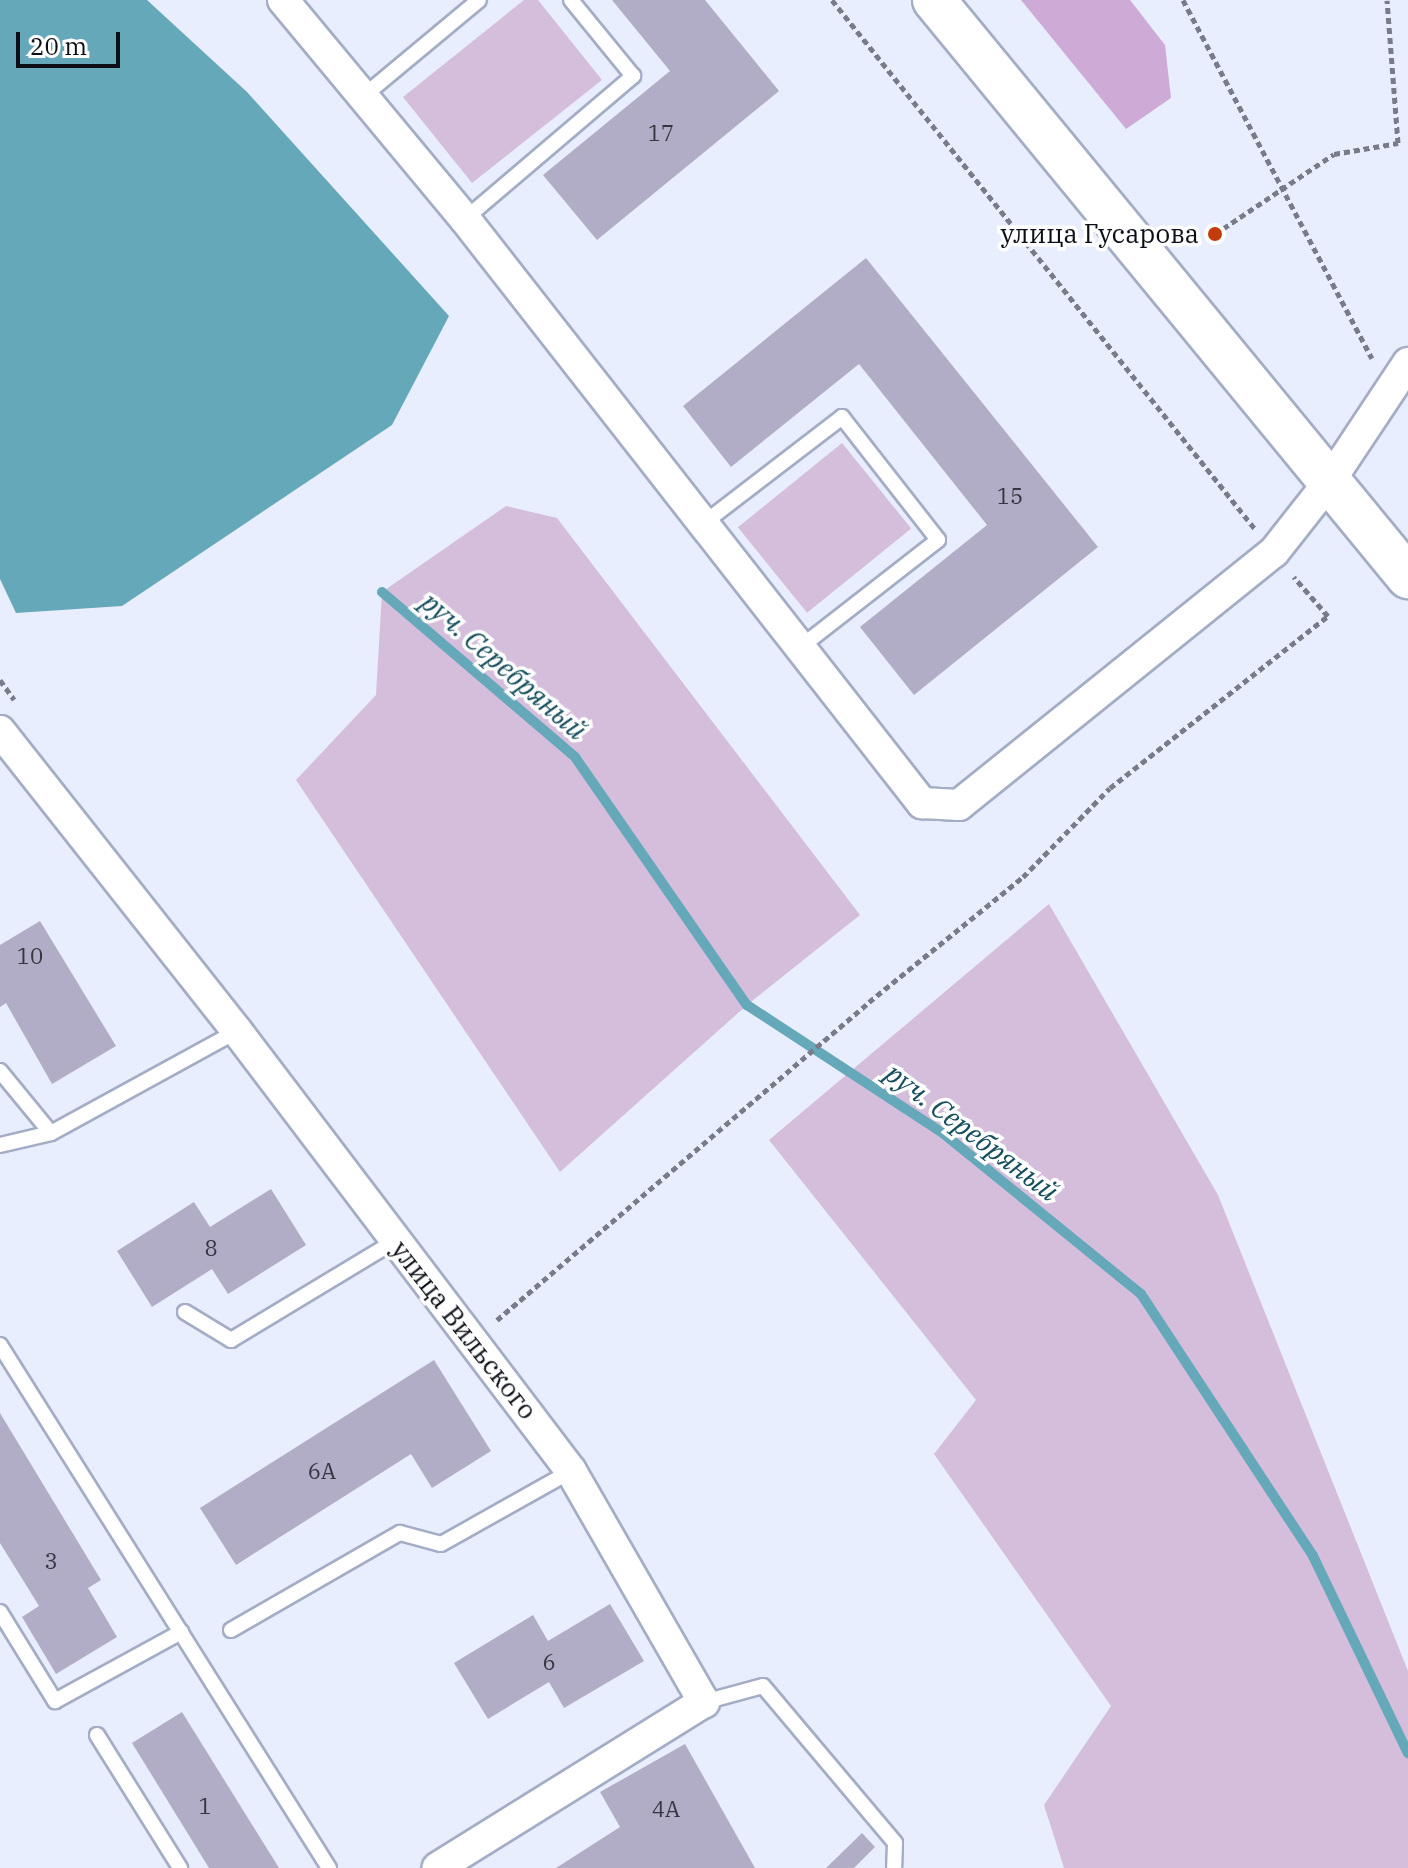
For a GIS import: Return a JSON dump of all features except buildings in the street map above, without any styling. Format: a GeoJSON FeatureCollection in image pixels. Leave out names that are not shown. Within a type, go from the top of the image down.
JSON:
{"type":"FeatureCollection","features":[{"type":"Feature","properties":{"kind":"main road"},"geometry":{"type":"LineString","coordinates":[[934,0],[1408,577]]}},
{"type":"Feature","properties":{"kind":"street"},"geometry":{"type":"LineString","coordinates":[[283,0],[465,219],[922,803],[959,805],[1274,552],[1329,482],[1408,363]]}},
{"type":"Feature","properties":{"kind":"street","name":"улица Вильского"},"geometry":{"type":"LineString","coordinates":[[0,731],[237,1031],[571,1471],[704,1702]]}},
{"type":"Feature","properties":{"kind":"street"},"geometry":{"type":"LineString","coordinates":[[437,1868],[704,1702]]}},
{"type":"Feature","properties":{"kind":"lane"},"geometry":{"type":"LineString","coordinates":[[365,95],[479,0]]}},
{"type":"Feature","properties":{"kind":"lane"},"geometry":{"type":"LineString","coordinates":[[465,219],[633,76],[571,0]]}},
{"type":"Feature","properties":{"kind":"lane"},"geometry":{"type":"LineString","coordinates":[[704,523],[842,417],[938,540],[802,646]]}},
{"type":"Feature","properties":{"kind":"lane"},"geometry":{"type":"LineString","coordinates":[[0,1145],[51,1133],[237,1031]]}},
{"type":"Feature","properties":{"kind":"lane"},"geometry":{"type":"LineString","coordinates":[[0,1071],[51,1133]]}},
{"type":"Feature","properties":{"kind":"lane"},"geometry":{"type":"LineString","coordinates":[[185,1312],[231,1340],[395,1241]]}},
{"type":"Feature","properties":{"kind":"lane"},"geometry":{"type":"LineString","coordinates":[[0,1345],[329,1868]]}},
{"type":"Feature","properties":{"kind":"lane"},"geometry":{"type":"LineString","coordinates":[[231,1630],[400,1533],[441,1544],[571,1471]]}},
{"type":"Feature","properties":{"kind":"lane"},"geometry":{"type":"LineString","coordinates":[[0,1612],[55,1701],[181,1632]]}},
{"type":"Feature","properties":{"kind":"lane"},"geometry":{"type":"LineString","coordinates":[[704,1702],[763,1686],[895,1843],[894,1868]]}},
{"type":"Feature","properties":{"kind":"lane"},"geometry":{"type":"LineString","coordinates":[[97,1735],[180,1868]]}},
{"type":"Feature","properties":{"kind":"path"},"geometry":{"type":"LineString","coordinates":[[471,1341],[762,1098],[869,1002],[1023,877],[1110,788],[1328,616],[832,0]]}},
{"type":"Feature","properties":{"kind":"path"},"geometry":{"type":"LineString","coordinates":[[1183,0],[1369,355]]}},
{"type":"Feature","properties":{"kind":"path"},"geometry":{"type":"LineString","coordinates":[[1215,234],[1282,192],[1334,154],[1398,143],[1387,0]]}},
{"type":"Feature","properties":{"kind":"path"},"geometry":{"type":"LineString","coordinates":[[0,680],[14,699]]}},
{"type":"Feature","properties":{"kind":"shaded area"},"geometry":{"type":"Polygon","coordinates":[[[524,0],[538,0],[602,80],[472,183],[403,97],[524,0]]]}},
{"type":"Feature","properties":{"kind":"shaded area"},"geometry":{"type":"Polygon","coordinates":[[[1021,0],[1130,0],[1165,45],[1171,98],[1126,129],[1021,0]]]}},
{"type":"Feature","properties":{"kind":"shaded area"},"geometry":{"type":"Polygon","coordinates":[[[842,443],[911,528],[807,613],[738,527],[842,443]]]}},
{"type":"Feature","properties":{"kind":"shaded area"},"geometry":{"type":"Polygon","coordinates":[[[506,506],[557,518],[860,915],[747,1005],[560,1172],[296,780],[376,695],[382,592],[506,506]]]}},
{"type":"Feature","properties":{"kind":"shaded area"},"geometry":{"type":"Polygon","coordinates":[[[1049,904],[1218,1195],[1408,1671],[1408,1868],[1064,1868],[1044,1805],[1111,1706],[934,1454],[976,1400],[769,1140],[1049,904]]]}},
{"type":"Feature","properties":{"kind":"water"},"geometry":{"type":"Polygon","coordinates":[[[0,0],[147,0],[247,92],[449,316],[392,425],[122,606],[16,613],[0,579],[0,0]]]}},
{"type":"Feature","properties":{"kind":"waterway","name":"руч. Серебряный"},"geometry":{"type":"LineString","coordinates":[[382,592],[575,757],[747,1005],[944,1134],[1141,1294],[1313,1556],[1408,1753]]}},
{"type":"Feature","properties":{"kind":"place","name":"улица Гусарова"},"geometry":{"type":"Point","coordinates":[1215,234]}}]}
